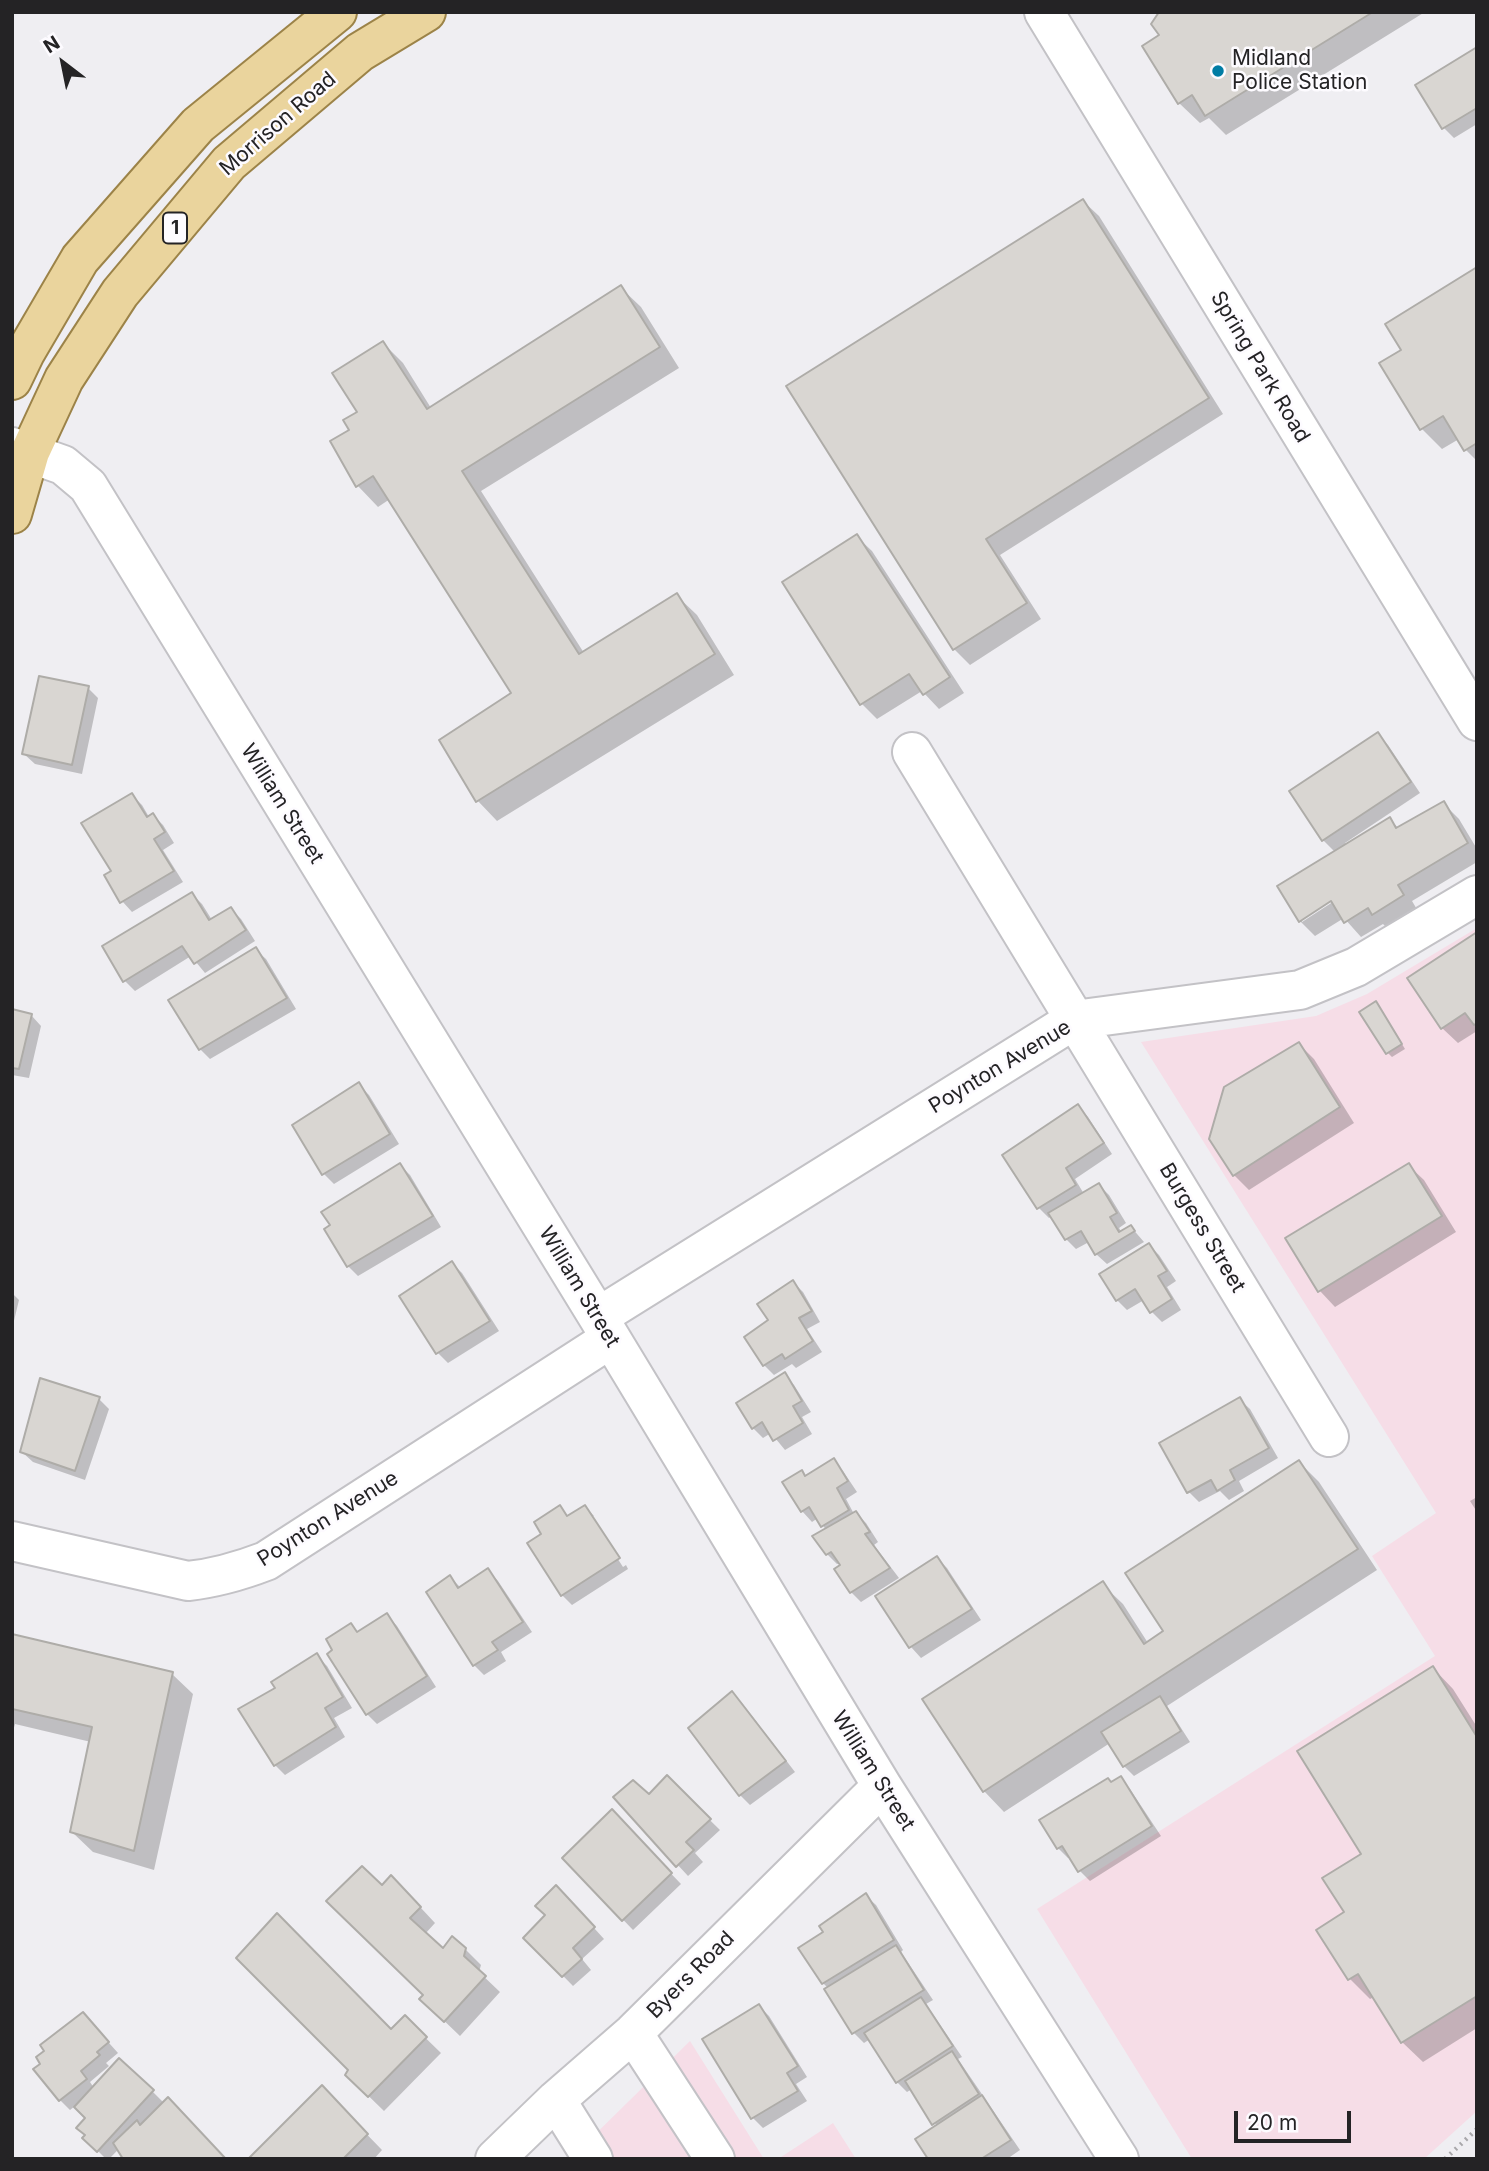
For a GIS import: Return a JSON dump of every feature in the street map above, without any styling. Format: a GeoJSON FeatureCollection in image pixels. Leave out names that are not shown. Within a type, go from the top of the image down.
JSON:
{"type":"FeatureCollection","features":[{"type":"Feature","properties":{"kind":"main road","name":"1"},"geometry":{"type":"LineString","coordinates":[[17,360],[80,259],[198,125],[337,12]]}},
{"type":"Feature","properties":{"kind":"main road","name":"Morrison Road"},"geometry":{"type":"LineString","coordinates":[[12,514],[21,450],[120,293],[229,163],[360,52],[426,12]]}},
{"type":"Feature","properties":{"kind":"street","name":"Spring Park Road"},"geometry":{"type":"LineString","coordinates":[[1044,12],[1477,721]]}},
{"type":"Feature","properties":{"kind":"street","name":"William Street"},"geometry":{"type":"LineString","coordinates":[[21,450],[62,465],[88,486],[881,1786],[1119,2159]]}},
{"type":"Feature","properties":{"kind":"street","name":"Burgess Street"},"geometry":{"type":"LineString","coordinates":[[912,752],[1329,1437]]}},
{"type":"Feature","properties":{"kind":"street","name":"Poynton Avenue"},"geometry":{"type":"LineString","coordinates":[[12,1541],[188,1581],[238,1572],[266,1561],[604,1328],[1074,1020],[1300,990],[1356,967],[1477,895]]}},
{"type":"Feature","properties":{"kind":"street","name":"Byers Road"},"geometry":{"type":"LineString","coordinates":[[495,2159],[556,2100],[633,2033],[881,1786]]}},
{"type":"Feature","properties":{"kind":"street"},"geometry":{"type":"LineString","coordinates":[[633,2033],[715,2159]]}},
{"type":"Feature","properties":{"kind":"street"},"geometry":{"type":"LineString","coordinates":[[556,2100],[593,2159]]}},
{"type":"Feature","properties":{"kind":"path"},"geometry":{"type":"LineString","coordinates":[[1445,2159],[1477,2129]]}},
{"type":"Feature","properties":{"kind":"shaded area"},"geometry":{"type":"Polygon","coordinates":[[[1477,928],[1477,2111],[1424,2159],[1192,2159],[1037,1909],[1435,1656],[1372,1556],[1436,1513],[1141,1042],[1316,1016],[1367,994],[1477,928]]]}},
{"type":"Feature","properties":{"kind":"shaded area"},"geometry":{"type":"Polygon","coordinates":[[[690,2041],[764,2159],[570,2159],[690,2041]]]}},
{"type":"Feature","properties":{"kind":"shaded area"},"geometry":{"type":"Polygon","coordinates":[[[833,2123],[856,2159],[778,2159],[833,2123]]]}},
{"type":"Feature","properties":{"kind":"building","name":"Midland Police Station"},"geometry":{"type":"Polygon","coordinates":[[[1159,12],[1373,12],[1205,116],[1192,95],[1178,104],[1142,46],[1159,35],[1151,24],[1159,12]]]}},
{"type":"Feature","properties":{"kind":"building"},"geometry":{"type":"Polygon","coordinates":[[[1477,47],[1477,108],[1442,129],[1415,85],[1477,47]]]}},
{"type":"Feature","properties":{"kind":"building"},"geometry":{"type":"Polygon","coordinates":[[[1083,199],[1209,398],[986,539],[1027,603],[953,650],[786,386],[1083,199]]]}},
{"type":"Feature","properties":{"kind":"building"},"geometry":{"type":"Polygon","coordinates":[[[1477,267],[1477,443],[1464,451],[1443,416],[1420,430],[1379,363],[1401,350],[1385,324],[1477,267]]]}},
{"type":"Feature","properties":{"kind":"building"},"geometry":{"type":"Polygon","coordinates":[[[621,285],[660,347],[462,471],[579,654],[677,593],[715,654],[476,802],[439,740],[511,693],[373,476],[356,487],[330,441],[349,430],[343,420],[357,412],[332,373],[383,341],[427,409],[621,285]]]}},
{"type":"Feature","properties":{"kind":"building"},"geometry":{"type":"Polygon","coordinates":[[[857,534],[950,677],[923,695],[909,674],[860,705],[782,582],[857,534]]]}},
{"type":"Feature","properties":{"kind":"building"},"geometry":{"type":"Polygon","coordinates":[[[39,676],[89,686],[72,765],[22,754],[39,676]]]}},
{"type":"Feature","properties":{"kind":"building"},"geometry":{"type":"Polygon","coordinates":[[[1378,732],[1411,782],[1322,841],[1289,791],[1378,732]]]}},
{"type":"Feature","properties":{"kind":"building"},"geometry":{"type":"Polygon","coordinates":[[[132,793],[147,817],[153,813],[165,832],[154,839],[174,871],[120,903],[104,875],[111,871],[81,823],[132,793]]]}},
{"type":"Feature","properties":{"kind":"building"},"geometry":{"type":"Polygon","coordinates":[[[1444,801],[1468,843],[1398,885],[1404,895],[1372,915],[1368,908],[1344,923],[1331,901],[1299,922],[1277,886],[1390,817],[1396,828],[1444,801]]]}},
{"type":"Feature","properties":{"kind":"building"},"geometry":{"type":"Polygon","coordinates":[[[192,892],[209,920],[231,907],[246,930],[194,964],[182,946],[123,982],[102,946],[192,892]]]}},
{"type":"Feature","properties":{"kind":"building"},"geometry":{"type":"Polygon","coordinates":[[[1477,932],[1477,1023],[1474,1025],[1465,1013],[1441,1029],[1407,978],[1477,932]]]}},
{"type":"Feature","properties":{"kind":"building"},"geometry":{"type":"Polygon","coordinates":[[[256,947],[287,998],[199,1050],[168,1000],[256,947]]]}},
{"type":"Feature","properties":{"kind":"building"},"geometry":{"type":"Polygon","coordinates":[[[1376,1001],[1402,1044],[1386,1054],[1359,1012],[1376,1001]]]}},
{"type":"Feature","properties":{"kind":"building"},"geometry":{"type":"Polygon","coordinates":[[[12,1009],[32,1014],[19,1069],[12,1068],[12,1009]]]}},
{"type":"Feature","properties":{"kind":"building"},"geometry":{"type":"Polygon","coordinates":[[[1299,1042],[1340,1107],[1233,1176],[1209,1139],[1224,1087],[1299,1042]]]}},
{"type":"Feature","properties":{"kind":"building"},"geometry":{"type":"Polygon","coordinates":[[[359,1082],[390,1134],[322,1175],[292,1125],[359,1082]]]}},
{"type":"Feature","properties":{"kind":"building"},"geometry":{"type":"Polygon","coordinates":[[[1078,1104],[1104,1143],[1066,1168],[1076,1185],[1037,1209],[1002,1155],[1078,1104]]]}},
{"type":"Feature","properties":{"kind":"building"},"geometry":{"type":"Polygon","coordinates":[[[400,1163],[433,1216],[347,1267],[324,1229],[330,1225],[321,1212],[400,1163]]]}},
{"type":"Feature","properties":{"kind":"building"},"geometry":{"type":"Polygon","coordinates":[[[1409,1163],[1442,1216],[1318,1292],[1285,1238],[1409,1163]]]}},
{"type":"Feature","properties":{"kind":"building"},"geometry":{"type":"Polygon","coordinates":[[[1099,1183],[1117,1213],[1110,1217],[1119,1232],[1131,1225],[1135,1231],[1095,1255],[1081,1231],[1065,1240],[1048,1213],[1099,1183]]]}},
{"type":"Feature","properties":{"kind":"building"},"geometry":{"type":"Polygon","coordinates":[[[1149,1243],[1167,1271],[1158,1276],[1172,1299],[1150,1313],[1135,1289],[1116,1301],[1099,1274],[1149,1243]]]}},
{"type":"Feature","properties":{"kind":"building"},"geometry":{"type":"Polygon","coordinates":[[[452,1261],[490,1321],[436,1354],[399,1296],[452,1261]]]}},
{"type":"Feature","properties":{"kind":"building"},"geometry":{"type":"Polygon","coordinates":[[[793,1280],[812,1311],[799,1318],[813,1341],[785,1359],[782,1354],[763,1366],[744,1337],[768,1320],[757,1304],[793,1280]]]}},
{"type":"Feature","properties":{"kind":"building"},"geometry":{"type":"Polygon","coordinates":[[[785,1372],[802,1401],[793,1406],[803,1423],[773,1441],[762,1422],[752,1429],[736,1403],[785,1372]]]}},
{"type":"Feature","properties":{"kind":"building"},"geometry":{"type":"Polygon","coordinates":[[[40,1378],[100,1397],[75,1471],[20,1452],[40,1378]]]}},
{"type":"Feature","properties":{"kind":"building"},"geometry":{"type":"Polygon","coordinates":[[[1240,1397],[1269,1448],[1230,1470],[1235,1480],[1217,1491],[1211,1480],[1187,1493],[1159,1443],[1240,1397]]]}},
{"type":"Feature","properties":{"kind":"building"},"geometry":{"type":"Polygon","coordinates":[[[834,1458],[848,1481],[837,1488],[849,1510],[821,1527],[809,1507],[801,1512],[782,1482],[802,1470],[805,1476],[834,1458]]]}},
{"type":"Feature","properties":{"kind":"building"},"geometry":{"type":"Polygon","coordinates":[[[1299,1460],[1358,1549],[983,1792],[922,1699],[1103,1581],[1144,1644],[1163,1631],[1125,1573],[1299,1460]]]}},
{"type":"Feature","properties":{"kind":"building"},"geometry":{"type":"Polygon","coordinates":[[[560,1505],[567,1516],[585,1505],[620,1558],[561,1596],[527,1543],[541,1534],[534,1522],[560,1505]]]}},
{"type":"Feature","properties":{"kind":"building"},"geometry":{"type":"Polygon","coordinates":[[[856,1511],[870,1532],[865,1534],[890,1568],[850,1593],[834,1569],[840,1565],[831,1552],[826,1555],[812,1536],[856,1511]]]}},
{"type":"Feature","properties":{"kind":"building"},"geometry":{"type":"Polygon","coordinates":[[[937,1556],[972,1609],[909,1648],[875,1596],[937,1556]]]}},
{"type":"Feature","properties":{"kind":"building"},"geometry":{"type":"Polygon","coordinates":[[[488,1568],[523,1622],[492,1642],[498,1650],[473,1666],[426,1592],[450,1575],[458,1588],[488,1568]]]}},
{"type":"Feature","properties":{"kind":"building"},"geometry":{"type":"Polygon","coordinates":[[[387,1613],[427,1676],[366,1715],[327,1654],[332,1650],[326,1639],[351,1623],[357,1632],[387,1613]]]}},
{"type":"Feature","properties":{"kind":"building"},"geometry":{"type":"Polygon","coordinates":[[[12,1634],[173,1672],[134,1851],[70,1832],[92,1727],[12,1709],[12,1634]]]}},
{"type":"Feature","properties":{"kind":"building"},"geometry":{"type":"Polygon","coordinates":[[[317,1653],[343,1697],[325,1708],[336,1727],[274,1766],[238,1709],[275,1688],[271,1682],[317,1653]]]}},
{"type":"Feature","properties":{"kind":"building"},"geometry":{"type":"Polygon","coordinates":[[[1433,1666],[1477,1737],[1477,1996],[1401,2043],[1358,1974],[1348,1980],[1316,1930],[1344,1912],[1322,1878],[1361,1854],[1297,1751],[1433,1666]]]}},
{"type":"Feature","properties":{"kind":"building"},"geometry":{"type":"Polygon","coordinates":[[[732,1691],[786,1761],[739,1796],[688,1728],[732,1691]]]}},
{"type":"Feature","properties":{"kind":"building"},"geometry":{"type":"Polygon","coordinates":[[[1160,1696],[1181,1731],[1123,1767],[1101,1732],[1160,1696]]]}},
{"type":"Feature","properties":{"kind":"building"},"geometry":{"type":"Polygon","coordinates":[[[667,1775],[711,1819],[686,1842],[694,1850],[676,1867],[613,1797],[633,1780],[649,1794],[667,1775]]]}},
{"type":"Feature","properties":{"kind":"building"},"geometry":{"type":"Polygon","coordinates":[[[1121,1776],[1152,1826],[1078,1872],[1062,1846],[1057,1849],[1039,1820],[1108,1778],[1111,1782],[1121,1776]]]}},
{"type":"Feature","properties":{"kind":"building"},"geometry":{"type":"Polygon","coordinates":[[[612,1809],[672,1873],[622,1921],[562,1858],[612,1809]]]}},
{"type":"Feature","properties":{"kind":"building"},"geometry":{"type":"Polygon","coordinates":[[[362,1866],[382,1885],[391,1875],[421,1907],[410,1918],[443,1948],[452,1936],[466,1948],[464,1956],[486,1976],[444,2022],[419,1999],[423,1995],[326,1901],[362,1866]]]}},
{"type":"Feature","properties":{"kind":"building"},"geometry":{"type":"Polygon","coordinates":[[[556,1885],[595,1927],[573,1948],[582,1959],[562,1977],[523,1938],[545,1915],[535,1906],[556,1885]]]}},
{"type":"Feature","properties":{"kind":"building"},"geometry":{"type":"Polygon","coordinates":[[[866,1893],[894,1940],[822,1984],[798,1948],[823,1932],[819,1926],[866,1893]]]}},
{"type":"Feature","properties":{"kind":"building"},"geometry":{"type":"Polygon","coordinates":[[[277,1913],[391,2029],[405,2015],[427,2037],[368,2097],[345,2075],[348,2070],[236,1958],[277,1913]]]}},
{"type":"Feature","properties":{"kind":"building"},"geometry":{"type":"Polygon","coordinates":[[[896,1945],[924,1990],[852,2034],[824,1989],[896,1945]]]}},
{"type":"Feature","properties":{"kind":"building"},"geometry":{"type":"Polygon","coordinates":[[[921,1997],[953,2046],[896,2083],[864,2033],[921,1997]]]}},
{"type":"Feature","properties":{"kind":"building"},"geometry":{"type":"Polygon","coordinates":[[[759,2004],[798,2066],[787,2073],[798,2091],[751,2119],[702,2039],[759,2004]]]}},
{"type":"Feature","properties":{"kind":"building"},"geometry":{"type":"Polygon","coordinates":[[[83,2012],[109,2042],[97,2052],[100,2055],[81,2071],[87,2079],[59,2101],[33,2069],[40,2064],[36,2057],[44,2051],[40,2045],[83,2012]]]}},
{"type":"Feature","properties":{"kind":"building"},"geometry":{"type":"Polygon","coordinates":[[[952,2051],[979,2094],[932,2125],[905,2081],[952,2051]]]}},
{"type":"Feature","properties":{"kind":"building"},"geometry":{"type":"Polygon","coordinates":[[[119,2058],[154,2090],[97,2152],[82,2138],[85,2135],[76,2128],[85,2118],[74,2107],[119,2058]]]}},
{"type":"Feature","properties":{"kind":"building"},"geometry":{"type":"Polygon","coordinates":[[[322,2085],[368,2134],[343,2159],[248,2159],[322,2085]]]}},
{"type":"Feature","properties":{"kind":"building"},"geometry":{"type":"Polygon","coordinates":[[[982,2095],[1011,2140],[981,2159],[928,2159],[915,2139],[982,2095]]]}},
{"type":"Feature","properties":{"kind":"building"},"geometry":{"type":"Polygon","coordinates":[[[168,2097],[226,2159],[123,2159],[113,2143],[137,2120],[140,2125],[168,2097]]]}},
{"type":"Feature","properties":{"kind":"place","name":"Midland Police Station"},"geometry":{"type":"Point","coordinates":[1218,71]}}]}
